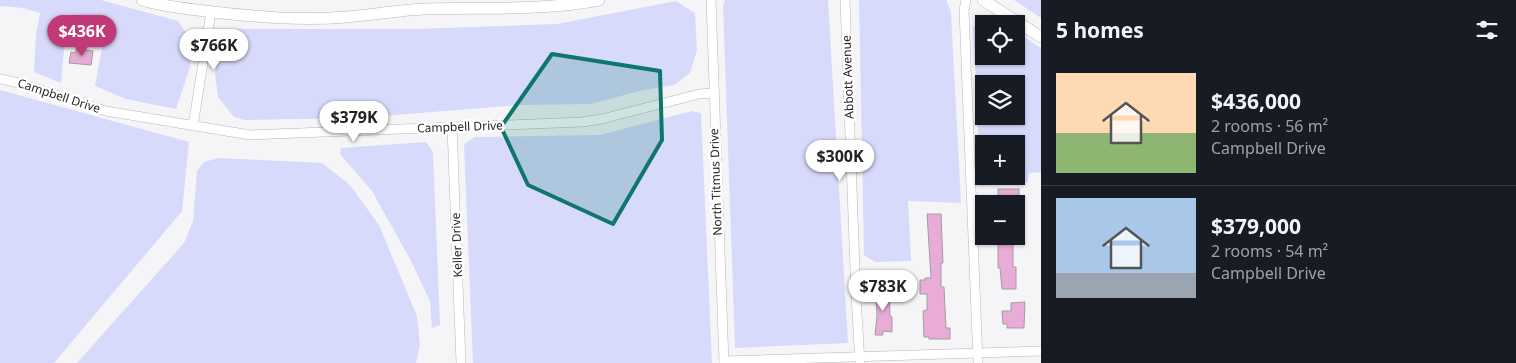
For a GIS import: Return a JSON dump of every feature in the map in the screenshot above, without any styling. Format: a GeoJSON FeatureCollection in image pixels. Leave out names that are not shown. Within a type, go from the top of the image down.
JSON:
{"type":"FeatureCollection","features":[{"type":"Feature","properties":{"kind":"main road"},"geometry":{"type":"LineString","coordinates":[[142,0],[211,12],[262,18],[304,20],[424,9],[531,8],[599,0]]}},
{"type":"Feature","properties":{"kind":"main road"},"geometry":{"type":"LineString","coordinates":[[983,0],[1041,37]]}},
{"type":"Feature","properties":{"kind":"street","name":"North Titmus Drive"},"geometry":{"type":"LineString","coordinates":[[710,0],[724,362]]}},
{"type":"Feature","properties":{"kind":"street","name":"Abbott Avenue"},"geometry":{"type":"LineString","coordinates":[[845,0],[860,360]]}},
{"type":"Feature","properties":{"kind":"street"},"geometry":{"type":"LineString","coordinates":[[966,0],[964,10],[978,359]]}},
{"type":"Feature","properties":{"kind":"street"},"geometry":{"type":"LineString","coordinates":[[193,126],[211,12]]}},
{"type":"Feature","properties":{"kind":"street","name":"Campbell Drive"},"geometry":{"type":"LineString","coordinates":[[0,79],[19,83],[106,111],[250,135],[602,120],[699,94],[713,93]]}},
{"type":"Feature","properties":{"kind":"street","name":"Keller Drive"},"geometry":{"type":"LineString","coordinates":[[452,127],[461,363]]}},
{"type":"Feature","properties":{"kind":"street"},"geometry":{"type":"LineString","coordinates":[[724,362],[978,359],[1041,351]]}},
{"type":"Feature","properties":{"kind":"highlighted area"},"geometry":{"type":"Polygon","coordinates":[[[552,54],[660,71],[662,140],[613,224],[528,185],[501,127],[552,54]]]}},
{"type":"Feature","properties":{"kind":"shaded area"},"geometry":{"type":"Polygon","coordinates":[[[0,0],[101,0],[178,21],[192,41],[190,67],[176,109],[126,99],[95,86],[105,32],[94,17],[67,14],[61,83],[34,72],[36,35],[40,13],[23,8],[0,6],[0,0]]]}},
{"type":"Feature","properties":{"kind":"shaded area"},"geometry":{"type":"Polygon","coordinates":[[[725,0],[828,0],[848,343],[735,348],[723,5],[725,0]]]}},
{"type":"Feature","properties":{"kind":"shaded area"},"geometry":{"type":"Polygon","coordinates":[[[859,0],[946,0],[951,12],[961,203],[908,201],[911,261],[875,262],[864,255],[859,0]]]}},
{"type":"Feature","properties":{"kind":"shaded area"},"geometry":{"type":"Polygon","coordinates":[[[1014,0],[1041,0],[1041,18],[1014,0]]]}},
{"type":"Feature","properties":{"kind":"shaded area"},"geometry":{"type":"Polygon","coordinates":[[[676,1],[695,13],[697,50],[690,73],[674,85],[639,91],[591,104],[518,105],[358,118],[245,120],[234,117],[218,97],[215,73],[219,48],[233,29],[414,29],[557,24],[676,1]]]}},
{"type":"Feature","properties":{"kind":"shaded area"},"geometry":{"type":"Polygon","coordinates":[[[975,26],[975,65],[1025,65],[1025,37],[1041,48],[1041,172],[1029,173],[1028,182],[1025,182],[1025,135],[978,135],[978,125],[1025,125],[1025,75],[975,75],[973,27],[975,26]]]}},
{"type":"Feature","properties":{"kind":"shaded area"},"geometry":{"type":"Polygon","coordinates":[[[0,90],[189,142],[182,211],[54,363],[0,363],[0,90]]]}},
{"type":"Feature","properties":{"kind":"shaded area"},"geometry":{"type":"Polygon","coordinates":[[[692,111],[701,113],[712,363],[473,363],[464,144],[475,137],[600,135],[692,111]]]}},
{"type":"Feature","properties":{"kind":"shaded area"},"geometry":{"type":"Polygon","coordinates":[[[426,142],[433,152],[440,325],[432,328],[430,301],[410,259],[372,191],[340,154],[341,148],[426,142]]]}},
{"type":"Feature","properties":{"kind":"shaded area"},"geometry":{"type":"Polygon","coordinates":[[[218,158],[322,163],[350,185],[379,225],[417,316],[420,345],[416,363],[77,363],[184,243],[193,221],[197,171],[204,162],[218,158]]]}},
{"type":"Feature","properties":{"kind":"building"},"geometry":{"type":"Polygon","coordinates":[[[76,49],[93,51],[91,65],[69,63],[71,52],[76,53],[76,49]]]}},
{"type":"Feature","properties":{"kind":"building"},"geometry":{"type":"Polygon","coordinates":[[[998,189],[1019,189],[1019,195],[998,195],[998,189]]]}},
{"type":"Feature","properties":{"kind":"building"},"geometry":{"type":"Polygon","coordinates":[[[927,214],[941,214],[943,263],[941,263],[941,287],[944,287],[946,328],[950,328],[950,339],[929,339],[929,337],[924,337],[923,311],[927,310],[927,294],[920,294],[920,280],[931,278],[927,214]]]}},
{"type":"Feature","properties":{"kind":"building"},"geometry":{"type":"Polygon","coordinates":[[[998,245],[1013,245],[1016,289],[1002,289],[1000,268],[998,268],[998,245]]]}},
{"type":"Feature","properties":{"kind":"building"},"geometry":{"type":"Polygon","coordinates":[[[889,288],[892,332],[883,331],[883,335],[875,335],[877,316],[876,289],[889,288]]]}},
{"type":"Feature","properties":{"kind":"building"},"geometry":{"type":"Polygon","coordinates":[[[1025,302],[1024,328],[1007,328],[1007,324],[1003,324],[1002,311],[1011,311],[1011,303],[1025,302]]]}}]}
